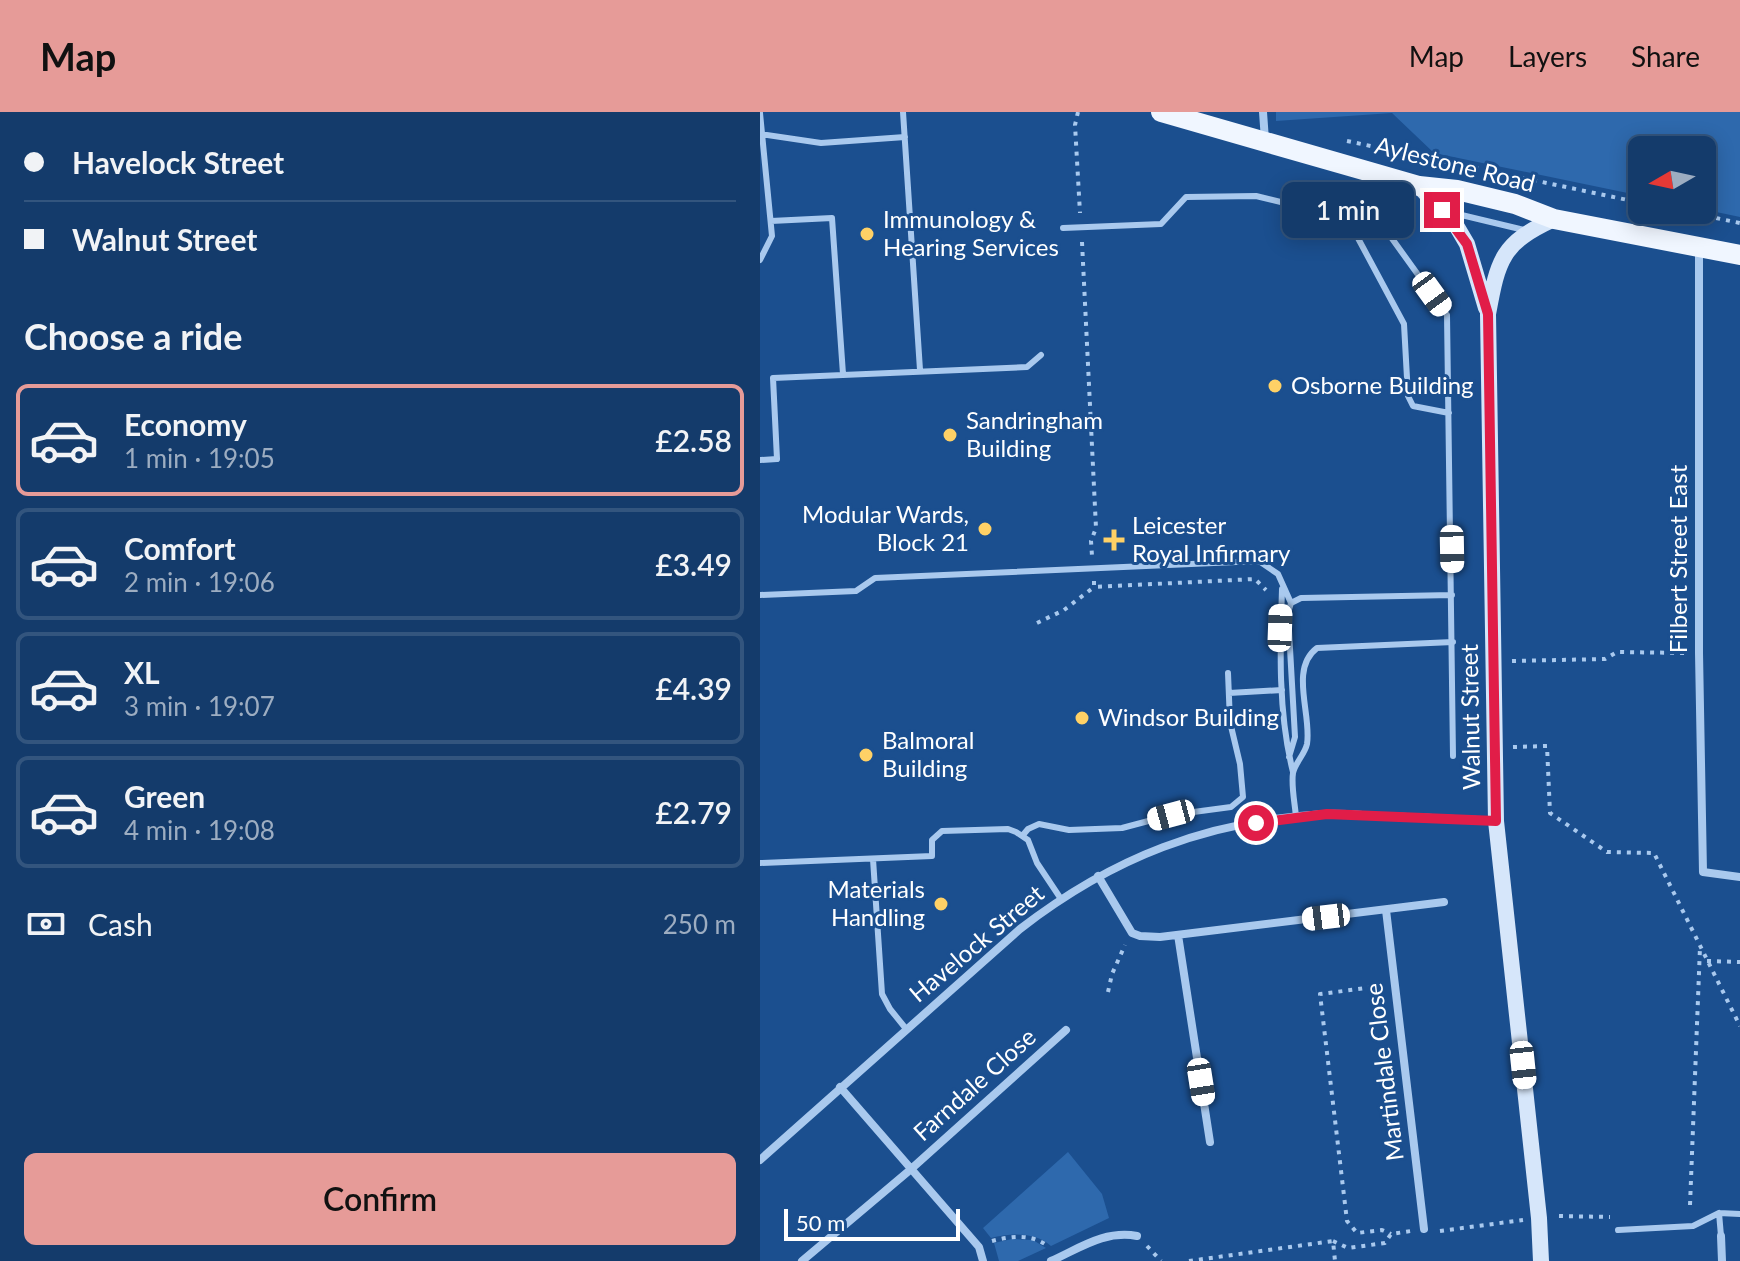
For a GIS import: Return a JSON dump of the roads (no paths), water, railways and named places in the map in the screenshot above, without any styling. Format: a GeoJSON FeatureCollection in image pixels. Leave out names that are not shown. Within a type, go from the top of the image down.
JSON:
{"type":"FeatureCollection","features":[{"type":"Feature","properties":{"kind":"main road","name":"Aylestone Road"},"geometry":{"type":"LineString","coordinates":[[1161,112],[1419,186],[1482,195],[1554,219],[1740,255]]}},
{"type":"Feature","properties":{"kind":"street"},"geometry":{"type":"LineString","coordinates":[[1263,112],[1265,141]]}},
{"type":"Feature","properties":{"kind":"street","name":"Walnut Street"},"geometry":{"type":"LineString","coordinates":[[1419,186],[1442,210],[1467,244],[1488,314]]}},
{"type":"Feature","properties":{"kind":"street","name":"Walnut Street"},"geometry":{"type":"LineString","coordinates":[[1541,1261],[1496,821],[1488,314],[1496,271],[1506,252],[1527,231],[1554,219]]}},
{"type":"Feature","properties":{"kind":"street","name":"Filbert Street East"},"geometry":{"type":"LineString","coordinates":[[1699,247],[1699,653],[1703,872],[1740,877]]}},
{"type":"Feature","properties":{"kind":"street","name":"Havelock Street"},"geometry":{"type":"LineString","coordinates":[[760,1160],[1020,929],[1098,876],[1144,853],[1232,826],[1327,814],[1496,821]]}},
{"type":"Feature","properties":{"kind":"street"},"geometry":{"type":"LineString","coordinates":[[1098,876],[1132,933],[1140,936],[1178,935],[1444,902]]}},
{"type":"Feature","properties":{"kind":"street","name":"Martindale Close"},"geometry":{"type":"LineString","coordinates":[[1386,910],[1424,1229]]}},
{"type":"Feature","properties":{"kind":"street"},"geometry":{"type":"LineString","coordinates":[[1178,935],[1210,1142]]}},
{"type":"Feature","properties":{"kind":"street","name":"Farndale Close"},"geometry":{"type":"LineString","coordinates":[[802,1261],[910,1170],[1066,1030]]}},
{"type":"Feature","properties":{"kind":"street"},"geometry":{"type":"LineString","coordinates":[[840,1087],[979,1247],[983,1261]]}},
{"type":"Feature","properties":{"kind":"street"},"geometry":{"type":"LineString","coordinates":[[1053,1260],[1109,1235],[1137,1236]]}},
{"type":"Feature","properties":{"kind":"street"},"geometry":{"type":"LineString","coordinates":[[1721,1236],[1722,1261]]}},
{"type":"Feature","properties":{"kind":"lane"},"geometry":{"type":"LineString","coordinates":[[903,112],[920,370]]}},
{"type":"Feature","properties":{"kind":"lane"},"geometry":{"type":"LineString","coordinates":[[760,113],[772,236],[760,260]]}},
{"type":"Feature","properties":{"kind":"lane"},"geometry":{"type":"LineString","coordinates":[[761,134],[821,143],[905,137]]}},
{"type":"Feature","properties":{"kind":"lane"},"geometry":{"type":"LineString","coordinates":[[1063,228],[1161,224],[1186,197],[1256,196],[1338,216],[1388,233],[1447,315],[1453,756]]}},
{"type":"Feature","properties":{"kind":"lane"},"geometry":{"type":"LineString","coordinates":[[1442,210],[1527,231]]}},
{"type":"Feature","properties":{"kind":"lane"},"geometry":{"type":"LineString","coordinates":[[1338,216],[1352,227],[1404,324],[1408,396],[1413,406],[1449,413]]}},
{"type":"Feature","properties":{"kind":"lane"},"geometry":{"type":"LineString","coordinates":[[771,221],[832,218],[843,374]]}},
{"type":"Feature","properties":{"kind":"lane"},"geometry":{"type":"LineString","coordinates":[[760,460],[777,459],[773,378],[1027,367],[1041,355]]}},
{"type":"Feature","properties":{"kind":"lane"},"geometry":{"type":"LineString","coordinates":[[760,595],[856,591],[875,578],[1259,561],[1278,574],[1291,603],[1288,613],[1295,737],[1289,757]]}},
{"type":"Feature","properties":{"kind":"lane"},"geometry":{"type":"LineString","coordinates":[[1282,584],[1282,690],[1296,817]]}},
{"type":"Feature","properties":{"kind":"lane"},"geometry":{"type":"LineString","coordinates":[[1291,603],[1301,598],[1452,595]]}},
{"type":"Feature","properties":{"kind":"lane"},"geometry":{"type":"LineString","coordinates":[[1293,772],[1307,746],[1304,672],[1306,659],[1317,648],[1453,642]]}},
{"type":"Feature","properties":{"kind":"lane"},"geometry":{"type":"LineString","coordinates":[[1023,835],[1039,824],[1069,830],[1122,828],[1171,815],[1231,807],[1243,797],[1240,764],[1230,722],[1228,673]]}},
{"type":"Feature","properties":{"kind":"lane"},"geometry":{"type":"LineString","coordinates":[[1229,693],[1282,690]]}},
{"type":"Feature","properties":{"kind":"lane"},"geometry":{"type":"LineString","coordinates":[[760,863],[932,856],[932,840],[942,831],[1008,829],[1023,835],[1061,899]]}},
{"type":"Feature","properties":{"kind":"lane"},"geometry":{"type":"LineString","coordinates":[[873,859],[882,994],[907,1030]]}},
{"type":"Feature","properties":{"kind":"lane"},"geometry":{"type":"LineString","coordinates":[[1719,1213],[1721,1236]]}},
{"type":"Feature","properties":{"kind":"lane"},"geometry":{"type":"LineString","coordinates":[[1618,1230],[1693,1226],[1719,1213],[1740,1214]]}},
{"type":"Feature","properties":{"kind":"place","name":"Immunology & Hearing Services"},"geometry":{"type":"Point","coordinates":[867,234]}},
{"type":"Feature","properties":{"kind":"place","name":"Osborne Building"},"geometry":{"type":"Point","coordinates":[1275,386]}},
{"type":"Feature","properties":{"kind":"place","name":"Sandringham Building"},"geometry":{"type":"Point","coordinates":[950,435]}},
{"type":"Feature","properties":{"kind":"place","name":"Modular Wards, Block 21"},"geometry":{"type":"Point","coordinates":[985,529]}},
{"type":"Feature","properties":{"kind":"place","name":"Leicester Royal Infirmary"},"geometry":{"type":"Point","coordinates":[1114,540]}},
{"type":"Feature","properties":{"kind":"place","name":"Windsor Building"},"geometry":{"type":"Point","coordinates":[1082,718]}},
{"type":"Feature","properties":{"kind":"place","name":"Balmoral Building"},"geometry":{"type":"Point","coordinates":[866,755]}},
{"type":"Feature","properties":{"kind":"place","name":"Materials Handling"},"geometry":{"type":"Point","coordinates":[941,904]}}]}
